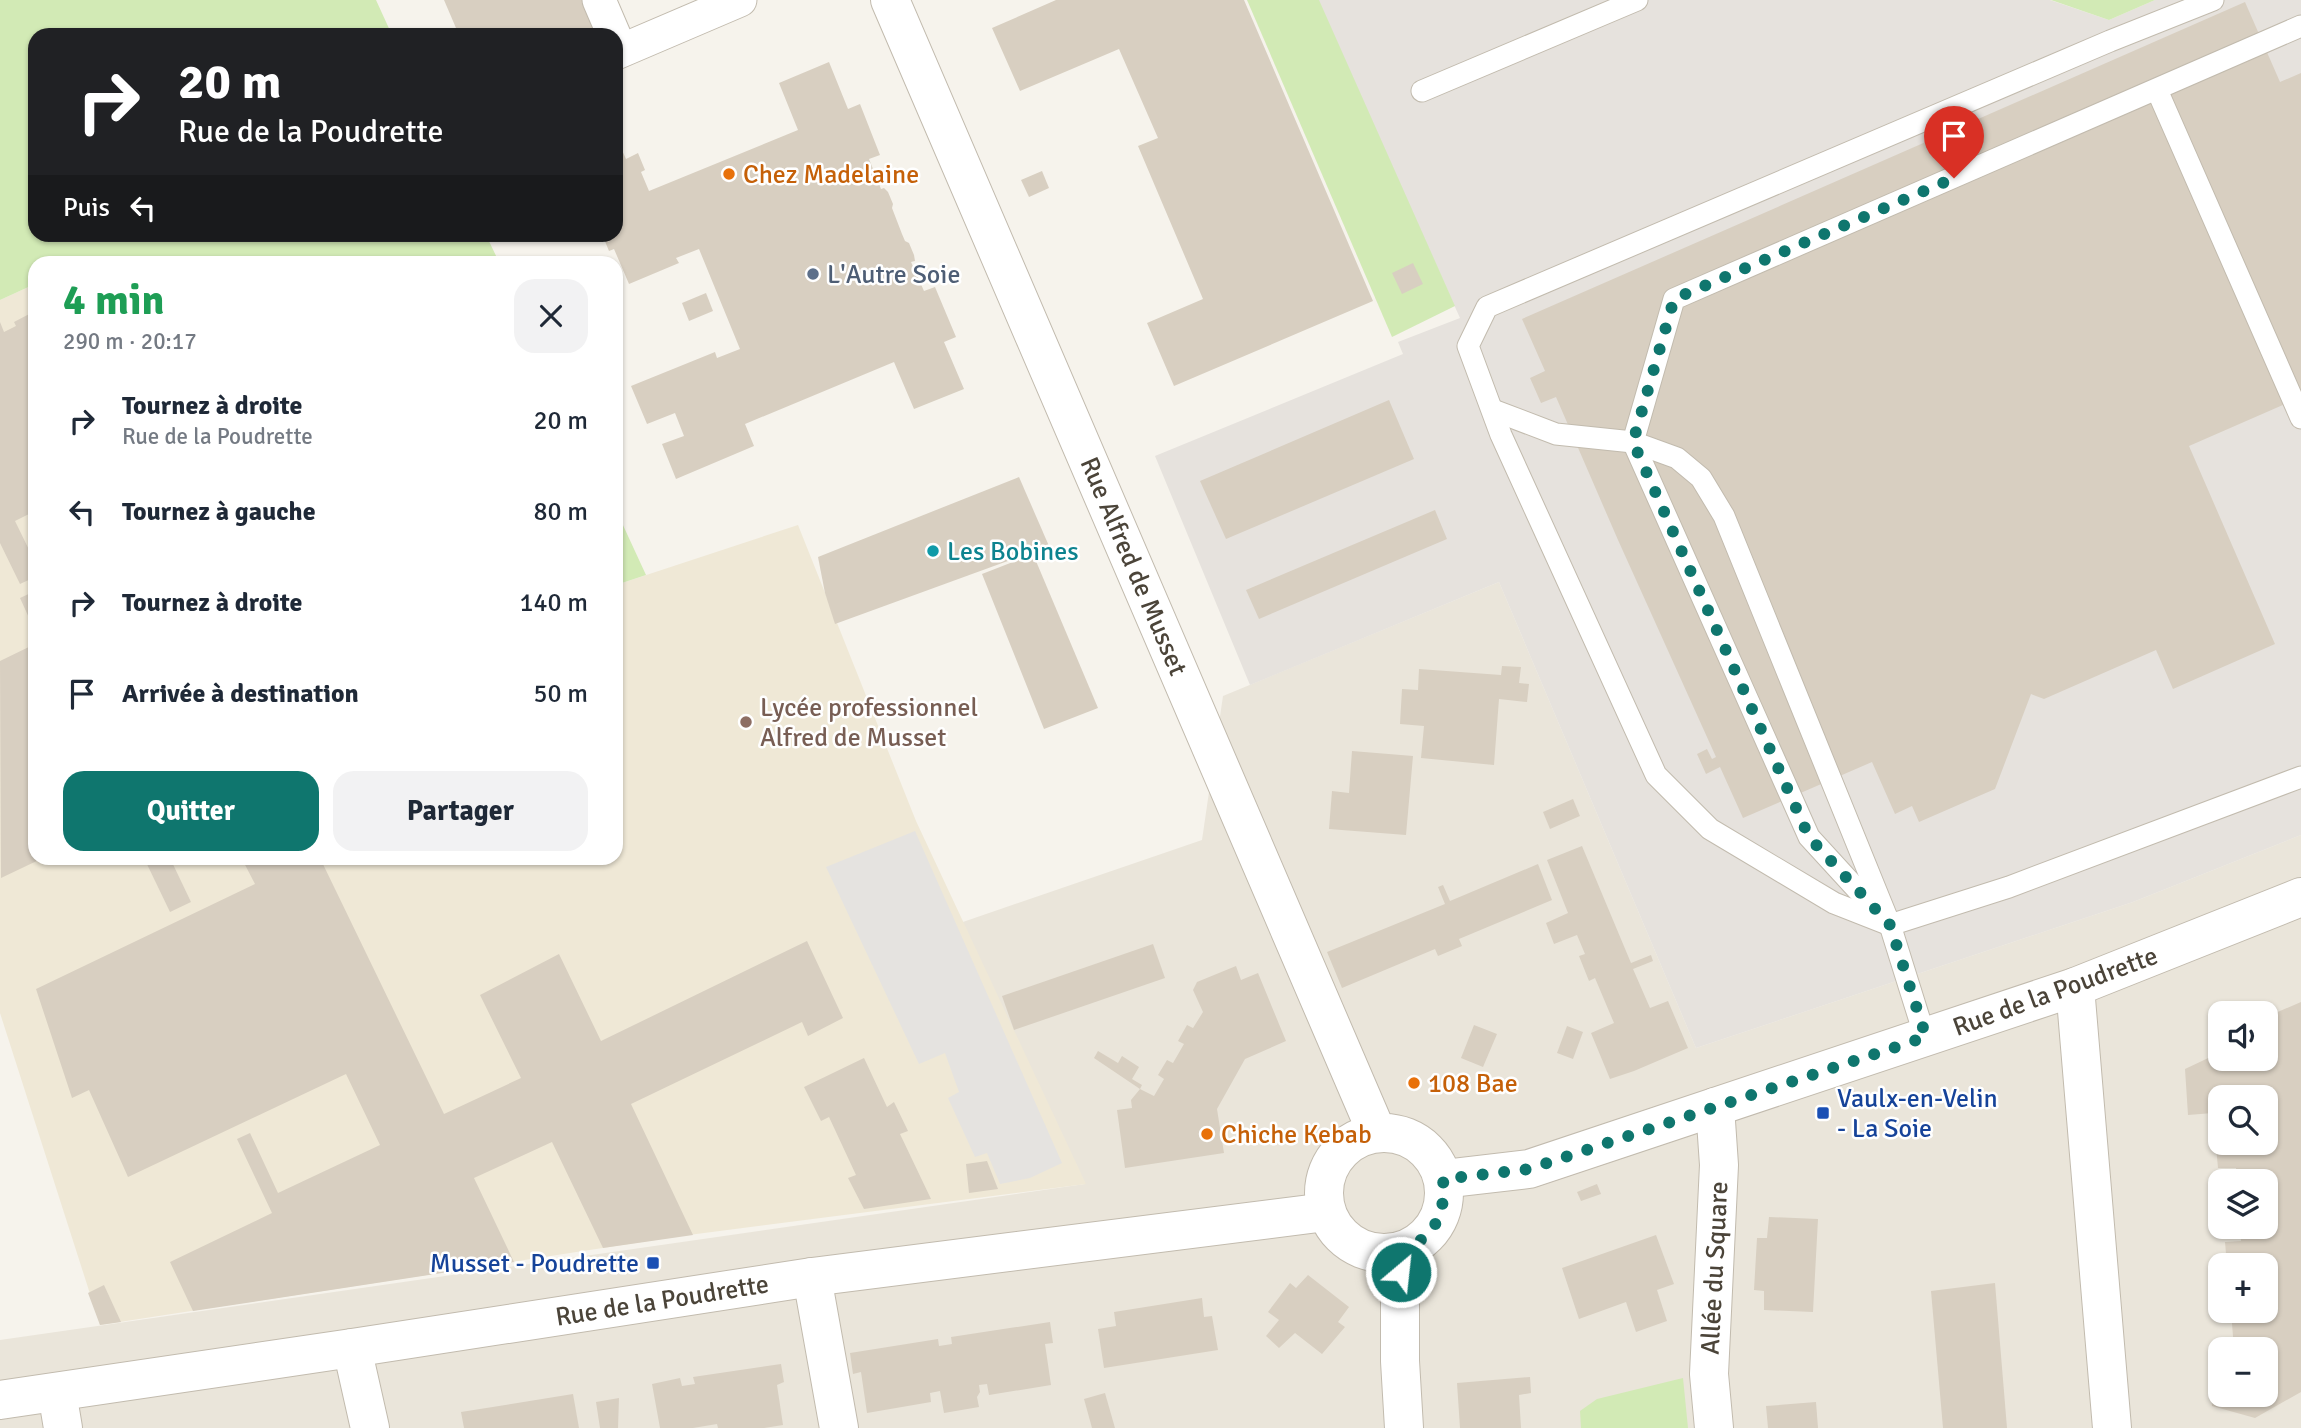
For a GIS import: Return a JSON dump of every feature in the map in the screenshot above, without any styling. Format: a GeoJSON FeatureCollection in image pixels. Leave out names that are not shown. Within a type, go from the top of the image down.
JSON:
{"type":"FeatureCollection","features":[{"type":"Feature","properties":{"kind":"street"},"geometry":{"type":"LineString","coordinates":[[599,0],[610,28]]}},
{"type":"Feature","properties":{"kind":"street"},"geometry":{"type":"LineString","coordinates":[[623,43],[740,0]]}},
{"type":"Feature","properties":{"kind":"street","name":"Rue Alfred de Musset"},"geometry":{"type":"LineString","coordinates":[[890,0],[1377,1133]]}},
{"type":"Feature","properties":{"kind":"street","name":"Rue de la Poudrette"},"geometry":{"type":"LineString","coordinates":[[1443,1179],[1529,1169],[2075,987],[2301,897]]}},
{"type":"Feature","properties":{"kind":"street"},"geometry":{"type":"LineString","coordinates":[[2075,987],[2112,1428]]}},
{"type":"Feature","properties":{"kind":"street","name":"Allée du Square"},"geometry":{"type":"LineString","coordinates":[[1714,1428],[1709,1374],[1719,1165],[1715,1107]]}},
{"type":"Feature","properties":{"kind":"street"},"geometry":{"type":"LineString","coordinates":[[1395,1133],[1412,1139],[1426,1149],[1443,1179],[1444,1198],[1440,1216],[1431,1232],[1417,1244],[1401,1252],[1382,1254],[1364,1251],[1347,1242],[1334,1229],[1326,1212],[1323,1194],[1326,1176],[1333,1160],[1345,1147],[1360,1137],[1395,1133]]}},
{"type":"Feature","properties":{"kind":"street","name":"Rue de la Poudrette"},"geometry":{"type":"LineString","coordinates":[[0,1399],[60,1410],[352,1348],[812,1277],[1326,1212]]}},
{"type":"Feature","properties":{"kind":"street"},"geometry":{"type":"LineString","coordinates":[[1401,1252],[1400,1361],[1404,1428]]}},
{"type":"Feature","properties":{"kind":"street"},"geometry":{"type":"LineString","coordinates":[[812,1277],[839,1428]]}},
{"type":"Feature","properties":{"kind":"street"},"geometry":{"type":"LineString","coordinates":[[352,1348],[370,1428]]}},
{"type":"Feature","properties":{"kind":"lane"},"geometry":{"type":"LineString","coordinates":[[1422,91],[1637,0]]}},
{"type":"Feature","properties":{"kind":"lane"},"geometry":{"type":"LineString","coordinates":[[2213,0],[2110,41],[1487,307],[1468,346],[1501,435],[1656,775],[1710,829],[1834,903],[1890,925],[2010,887],[2296,779]]}},
{"type":"Feature","properties":{"kind":"lane"},"geometry":{"type":"LineString","coordinates":[[1890,925],[1809,837],[1633,442],[1674,299],[2301,26]]}},
{"type":"Feature","properties":{"kind":"lane"},"geometry":{"type":"LineString","coordinates":[[2157,90],[2301,418]]}},
{"type":"Feature","properties":{"kind":"lane"},"geometry":{"type":"LineString","coordinates":[[1493,410],[1556,434],[1633,442],[1677,458],[1701,478],[1724,516],[1890,925],[1926,1037]]}},
{"type":"Feature","properties":{"kind":"shaded area"},"geometry":{"type":"Polygon","coordinates":[[[1317,0],[2050,0],[2109,20],[2155,0],[2301,0],[2301,835],[2133,902],[1696,1048],[1499,582],[1250,685],[1155,456],[1403,354],[1398,342],[1460,318],[1317,0]]]}},
{"type":"Feature","properties":{"kind":"shaded area","name":"Lycée professionnel Alfred de Musset"},"geometry":{"type":"Polygon","coordinates":[[[28,287],[28,865],[623,865],[623,583],[798,525],[916,821],[1086,1184],[681,1236],[100,1325],[0,1013],[0,300],[28,287]]]}},
{"type":"Feature","properties":{"kind":"shaded area"},"geometry":{"type":"Polygon","coordinates":[[[1499,582],[1696,1048],[2133,902],[2301,835],[2301,1428],[0,1428],[0,1340],[1085,1184],[960,923],[1202,840],[1223,696],[1499,582]]]}},
{"type":"Feature","properties":{"kind":"shaded area"},"geometry":{"type":"Polygon","coordinates":[[[915,831],[1062,1163],[1030,1178],[1000,1184],[987,1153],[975,1157],[948,1098],[959,1092],[945,1053],[919,1064],[826,867],[915,831]]]}},
{"type":"Feature","properties":{"kind":"green space"},"geometry":{"type":"Polygon","coordinates":[[[0,0],[376,0],[389,28],[28,28],[28,242],[489,242],[496,256],[28,256],[28,287],[0,300],[0,0]]]}},
{"type":"Feature","properties":{"kind":"green space"},"geometry":{"type":"Polygon","coordinates":[[[1247,0],[1319,0],[1455,306],[1392,337],[1247,0]]]}},
{"type":"Feature","properties":{"kind":"green space"},"geometry":{"type":"Polygon","coordinates":[[[2051,0],[2155,0],[2109,20],[2051,0]]]}},
{"type":"Feature","properties":{"kind":"green space"},"geometry":{"type":"Polygon","coordinates":[[[623,525],[646,575],[623,583],[623,525]]]}},
{"type":"Feature","properties":{"kind":"green space"},"geometry":{"type":"Polygon","coordinates":[[[1683,1378],[1688,1428],[1581,1428],[1580,1411],[1597,1399],[1683,1378]]]}},
{"type":"Feature","properties":{"kind":"building"},"geometry":{"type":"Polygon","coordinates":[[[444,0],[589,0],[600,28],[456,28],[444,0]]]}},
{"type":"Feature","properties":{"kind":"building"},"geometry":{"type":"Polygon","coordinates":[[[1056,0],[1244,0],[1373,301],[1174,386],[1147,323],[1203,299],[1138,146],[1158,138],[1119,49],[1020,91],[992,28],[1056,0]]]}},
{"type":"Feature","properties":{"kind":"building"},"geometry":{"type":"Polygon","coordinates":[[[2245,2],[2280,82],[2301,73],[2301,397],[2189,446],[2275,644],[2173,689],[2156,650],[2044,699],[2031,694],[1995,789],[1919,822],[1912,806],[1895,814],[1872,762],[1743,818],[1720,767],[1706,774],[1697,754],[1707,749],[1712,759],[1716,757],[1556,397],[1541,403],[1530,378],[1545,371],[1522,319],[2245,2]]]}},
{"type":"Feature","properties":{"kind":"building","name":"L'Autre Soie"},"geometry":{"type":"Polygon","coordinates":[[[829,62],[848,109],[860,104],[880,155],[869,159],[881,189],[884,188],[888,192],[893,204],[892,208],[902,234],[914,255],[915,261],[911,262],[924,291],[935,287],[956,337],[944,342],[964,389],[914,409],[894,362],[745,424],[754,446],[676,479],[662,444],[684,436],[675,413],[647,424],[631,386],[715,352],[717,358],[740,349],[699,249],[676,258],[679,263],[629,284],[623,270],[623,256],[617,256],[614,249],[609,251],[605,242],[623,242],[623,152],[626,159],[638,153],[645,170],[641,172],[649,191],[798,130],[779,83],[829,62]]]}},
{"type":"Feature","properties":{"kind":"building"},"geometry":{"type":"Polygon","coordinates":[[[1042,171],[1049,188],[1029,197],[1021,180],[1042,171]]]}},
{"type":"Feature","properties":{"kind":"building"},"geometry":{"type":"Polygon","coordinates":[[[1413,263],[1423,284],[1402,294],[1392,273],[1413,263]]]}},
{"type":"Feature","properties":{"kind":"building"},"geometry":{"type":"Polygon","coordinates":[[[706,293],[713,311],[689,321],[682,303],[706,293]]]}},
{"type":"Feature","properties":{"kind":"building"},"geometry":{"type":"Polygon","coordinates":[[[28,315],[28,514],[15,521],[28,548],[28,580],[20,584],[0,543],[0,322],[4,332],[16,326],[14,322],[28,315]]]}},
{"type":"Feature","properties":{"kind":"building"},"geometry":{"type":"Polygon","coordinates":[[[1389,400],[1414,459],[1226,539],[1200,481],[1389,400]]]}},
{"type":"Feature","properties":{"kind":"building","name":"Les Bobines"},"geometry":{"type":"Polygon","coordinates":[[[1019,477],[1049,546],[835,624],[818,557],[1019,477]]]}},
{"type":"Feature","properties":{"kind":"building"},"geometry":{"type":"Polygon","coordinates":[[[1435,510],[1447,539],[1259,619],[1246,590],[1435,510]]]}},
{"type":"Feature","properties":{"kind":"building"},"geometry":{"type":"Polygon","coordinates":[[[1033,554],[1098,708],[1044,729],[982,574],[1033,554]]]}},
{"type":"Feature","properties":{"kind":"building"},"geometry":{"type":"Polygon","coordinates":[[[28,594],[28,616],[20,598],[28,594]]]}},
{"type":"Feature","properties":{"kind":"building"},"geometry":{"type":"Polygon","coordinates":[[[28,647],[28,865],[1,878],[0,661],[28,647]]]}},
{"type":"Feature","properties":{"kind":"building"},"geometry":{"type":"Polygon","coordinates":[[[1502,666],[1521,667],[1519,683],[1529,684],[1527,702],[1499,699],[1494,765],[1421,758],[1424,726],[1400,724],[1402,689],[1418,690],[1419,669],[1501,675],[1502,666]]]}},
{"type":"Feature","properties":{"kind":"building"},"geometry":{"type":"Polygon","coordinates":[[[1352,751],[1413,756],[1406,835],[1329,829],[1332,791],[1349,793],[1352,751]]]}},
{"type":"Feature","properties":{"kind":"building"},"geometry":{"type":"Polygon","coordinates":[[[1573,799],[1580,816],[1550,829],[1543,812],[1573,799]]]}},
{"type":"Feature","properties":{"kind":"building"},"geometry":{"type":"Polygon","coordinates":[[[1582,846],[1631,963],[1651,955],[1653,961],[1633,969],[1650,1008],[1668,1001],[1688,1048],[1610,1079],[1591,1033],[1614,1023],[1595,978],[1589,981],[1579,956],[1585,954],[1577,935],[1554,944],[1546,923],[1568,913],[1547,860],[1582,846]]]}},
{"type":"Feature","properties":{"kind":"building"},"geometry":{"type":"Polygon","coordinates":[[[1538,864],[1552,900],[1459,939],[1462,946],[1438,956],[1435,949],[1342,988],[1327,952],[1445,904],[1438,887],[1443,885],[1450,901],[1538,864]]]}},
{"type":"Feature","properties":{"kind":"building"},"geometry":{"type":"Polygon","coordinates":[[[147,865],[173,865],[191,902],[170,912],[147,865]]]}},
{"type":"Feature","properties":{"kind":"building"},"geometry":{"type":"Polygon","coordinates":[[[245,865],[323,865],[444,1114],[521,1078],[480,995],[559,954],[601,1041],[807,941],[843,1018],[808,1036],[802,1022],[631,1104],[693,1235],[603,1248],[552,1142],[474,1178],[514,1262],[193,1311],[170,1262],[272,1213],[237,1139],[250,1133],[278,1193],[380,1145],[346,1074],[128,1177],[89,1090],[72,1098],[36,989],[255,884],[245,865]]]}},
{"type":"Feature","properties":{"kind":"building"},"geometry":{"type":"Polygon","coordinates":[[[1153,944],[1165,978],[1014,1030],[1002,996],[1153,944]]]}},
{"type":"Feature","properties":{"kind":"building"},"geometry":{"type":"Polygon","coordinates":[[[1236,966],[1241,980],[1258,973],[1286,1041],[1245,1059],[1217,1109],[1224,1153],[1125,1168],[1117,1110],[1132,1108],[1131,1100],[1140,1089],[1154,1096],[1164,1079],[1158,1075],[1167,1060],[1173,1063],[1184,1044],[1178,1041],[1187,1025],[1193,1028],[1203,1012],[1193,990],[1197,982],[1236,966]]]}},
{"type":"Feature","properties":{"kind":"building"},"geometry":{"type":"Polygon","coordinates":[[[2301,1002],[2301,1392],[2278,1405],[2278,1337],[2233,1337],[2232,1323],[2278,1323],[2278,1253],[2226,1253],[2225,1242],[2278,1239],[2278,1169],[2218,1168],[2217,1155],[2278,1155],[2278,1085],[2208,1085],[2208,1113],[2188,1115],[2185,1069],[2208,1058],[2208,1071],[2278,1071],[2278,1012],[2301,1002]]]}},
{"type":"Feature","properties":{"kind":"building"},"geometry":{"type":"Polygon","coordinates":[[[1474,1025],[1497,1034],[1483,1067],[1461,1058],[1474,1025]]]}},
{"type":"Feature","properties":{"kind":"building"},"geometry":{"type":"Polygon","coordinates":[[[1567,1026],[1583,1032],[1573,1059],[1557,1053],[1567,1026]]]}},
{"type":"Feature","properties":{"kind":"building"},"geometry":{"type":"Polygon","coordinates":[[[1098,1051],[1118,1063],[1122,1056],[1139,1067],[1132,1079],[1142,1085],[1140,1089],[1094,1058],[1098,1051]]]}},
{"type":"Feature","properties":{"kind":"building"},"geometry":{"type":"Polygon","coordinates":[[[864,1058],[887,1107],[894,1102],[908,1131],[900,1134],[931,1199],[864,1209],[848,1178],[856,1175],[829,1117],[821,1121],[804,1087],[864,1058]]]}},
{"type":"Feature","properties":{"kind":"building"},"geometry":{"type":"Polygon","coordinates":[[[987,1161],[998,1189],[969,1193],[966,1164],[987,1161]]]}},
{"type":"Feature","properties":{"kind":"building"},"geometry":{"type":"Polygon","coordinates":[[[1597,1184],[1601,1194],[1581,1201],[1577,1192],[1597,1184]]]}},
{"type":"Feature","properties":{"kind":"building"},"geometry":{"type":"Polygon","coordinates":[[[1769,1217],[1818,1219],[1813,1312],[1764,1310],[1764,1291],[1754,1290],[1757,1238],[1767,1238],[1769,1217]]]}},
{"type":"Feature","properties":{"kind":"building"},"geometry":{"type":"Polygon","coordinates":[[[1656,1235],[1674,1284],[1657,1290],[1667,1321],[1636,1332],[1626,1302],[1579,1319],[1562,1268],[1656,1235]]]}},
{"type":"Feature","properties":{"kind":"building"},"geometry":{"type":"Polygon","coordinates":[[[1308,1275],[1349,1307],[1338,1322],[1345,1327],[1322,1354],[1295,1333],[1279,1348],[1266,1336],[1279,1320],[1268,1312],[1290,1283],[1296,1288],[1308,1275]]]}},
{"type":"Feature","properties":{"kind":"building"},"geometry":{"type":"Polygon","coordinates":[[[1995,1283],[2007,1428],[1943,1428],[1931,1291],[1995,1283]]]}},
{"type":"Feature","properties":{"kind":"building"},"geometry":{"type":"Polygon","coordinates":[[[104,1285],[121,1322],[100,1325],[88,1293],[104,1285]]]}},
{"type":"Feature","properties":{"kind":"building"},"geometry":{"type":"Polygon","coordinates":[[[1202,1298],[1204,1317],[1212,1316],[1218,1350],[1104,1368],[1098,1329],[1116,1326],[1114,1312],[1202,1298]]]}},
{"type":"Feature","properties":{"kind":"building"},"geometry":{"type":"Polygon","coordinates":[[[1050,1322],[1053,1343],[1045,1344],[1051,1385],[989,1395],[987,1384],[979,1385],[979,1407],[944,1413],[940,1391],[930,1393],[931,1402],[867,1413],[861,1372],[853,1374],[850,1353],[938,1339],[939,1346],[952,1344],[951,1337],[1050,1322]]]}},
{"type":"Feature","properties":{"kind":"building"},"geometry":{"type":"Polygon","coordinates":[[[781,1364],[784,1382],[777,1385],[783,1425],[764,1428],[718,1428],[717,1424],[693,1428],[660,1428],[652,1384],[680,1378],[682,1386],[695,1384],[693,1377],[781,1364]]]}},
{"type":"Feature","properties":{"kind":"building"},"geometry":{"type":"Polygon","coordinates":[[[1530,1377],[1531,1393],[1519,1395],[1521,1428],[1460,1428],[1457,1383],[1530,1377]]]}},
{"type":"Feature","properties":{"kind":"building"},"geometry":{"type":"Polygon","coordinates":[[[1105,1393],[1115,1428],[1092,1428],[1084,1399],[1105,1393]]]}},
{"type":"Feature","properties":{"kind":"building"},"geometry":{"type":"Polygon","coordinates":[[[573,1394],[579,1428],[464,1428],[461,1412],[573,1394]]]}},
{"type":"Feature","properties":{"kind":"building"},"geometry":{"type":"Polygon","coordinates":[[[619,1398],[618,1428],[600,1428],[596,1402],[619,1398]]]}},
{"type":"Feature","properties":{"kind":"building"},"geometry":{"type":"Polygon","coordinates":[[[1816,1402],[1818,1428],[1768,1428],[1766,1406],[1816,1402]]]}},
{"type":"Feature","properties":{"kind":"building"},"geometry":{"type":"Polygon","coordinates":[[[2216,1407],[2274,1407],[2255,1418],[2216,1407]]]}},
{"type":"Feature","properties":{"kind":"place","name":"Chez Madelaine"},"geometry":{"type":"Point","coordinates":[729,174]}},
{"type":"Feature","properties":{"kind":"place","name":"L'Autre Soie"},"geometry":{"type":"Point","coordinates":[813,274]}},
{"type":"Feature","properties":{"kind":"place","name":"Les Bobines"},"geometry":{"type":"Point","coordinates":[933,551]}},
{"type":"Feature","properties":{"kind":"place","name":"Lycée professionnel Alfred de Musset"},"geometry":{"type":"Point","coordinates":[746,722]}},
{"type":"Feature","properties":{"kind":"place","name":"108 Bae"},"geometry":{"type":"Point","coordinates":[1414,1083]}},
{"type":"Feature","properties":{"kind":"place","name":"Vaulx-en-Velin - La Soie"},"geometry":{"type":"Point","coordinates":[1823,1113]}},
{"type":"Feature","properties":{"kind":"place","name":"Chiche Kebab"},"geometry":{"type":"Point","coordinates":[1207,1134]}},
{"type":"Feature","properties":{"kind":"place","name":"Musset - Poudrette"},"geometry":{"type":"Point","coordinates":[653,1263]}},
{"type":"Feature","properties":{"kind":"route"},"geometry":{"type":"LineString","coordinates":[[1401,1272],[1401,1252],[1417,1244],[1431,1232],[1440,1216],[1444,1198],[1443,1179],[1529,1169],[1926,1037],[1890,925],[1809,837],[1633,442],[1674,299],[1954,178]]}}]}
